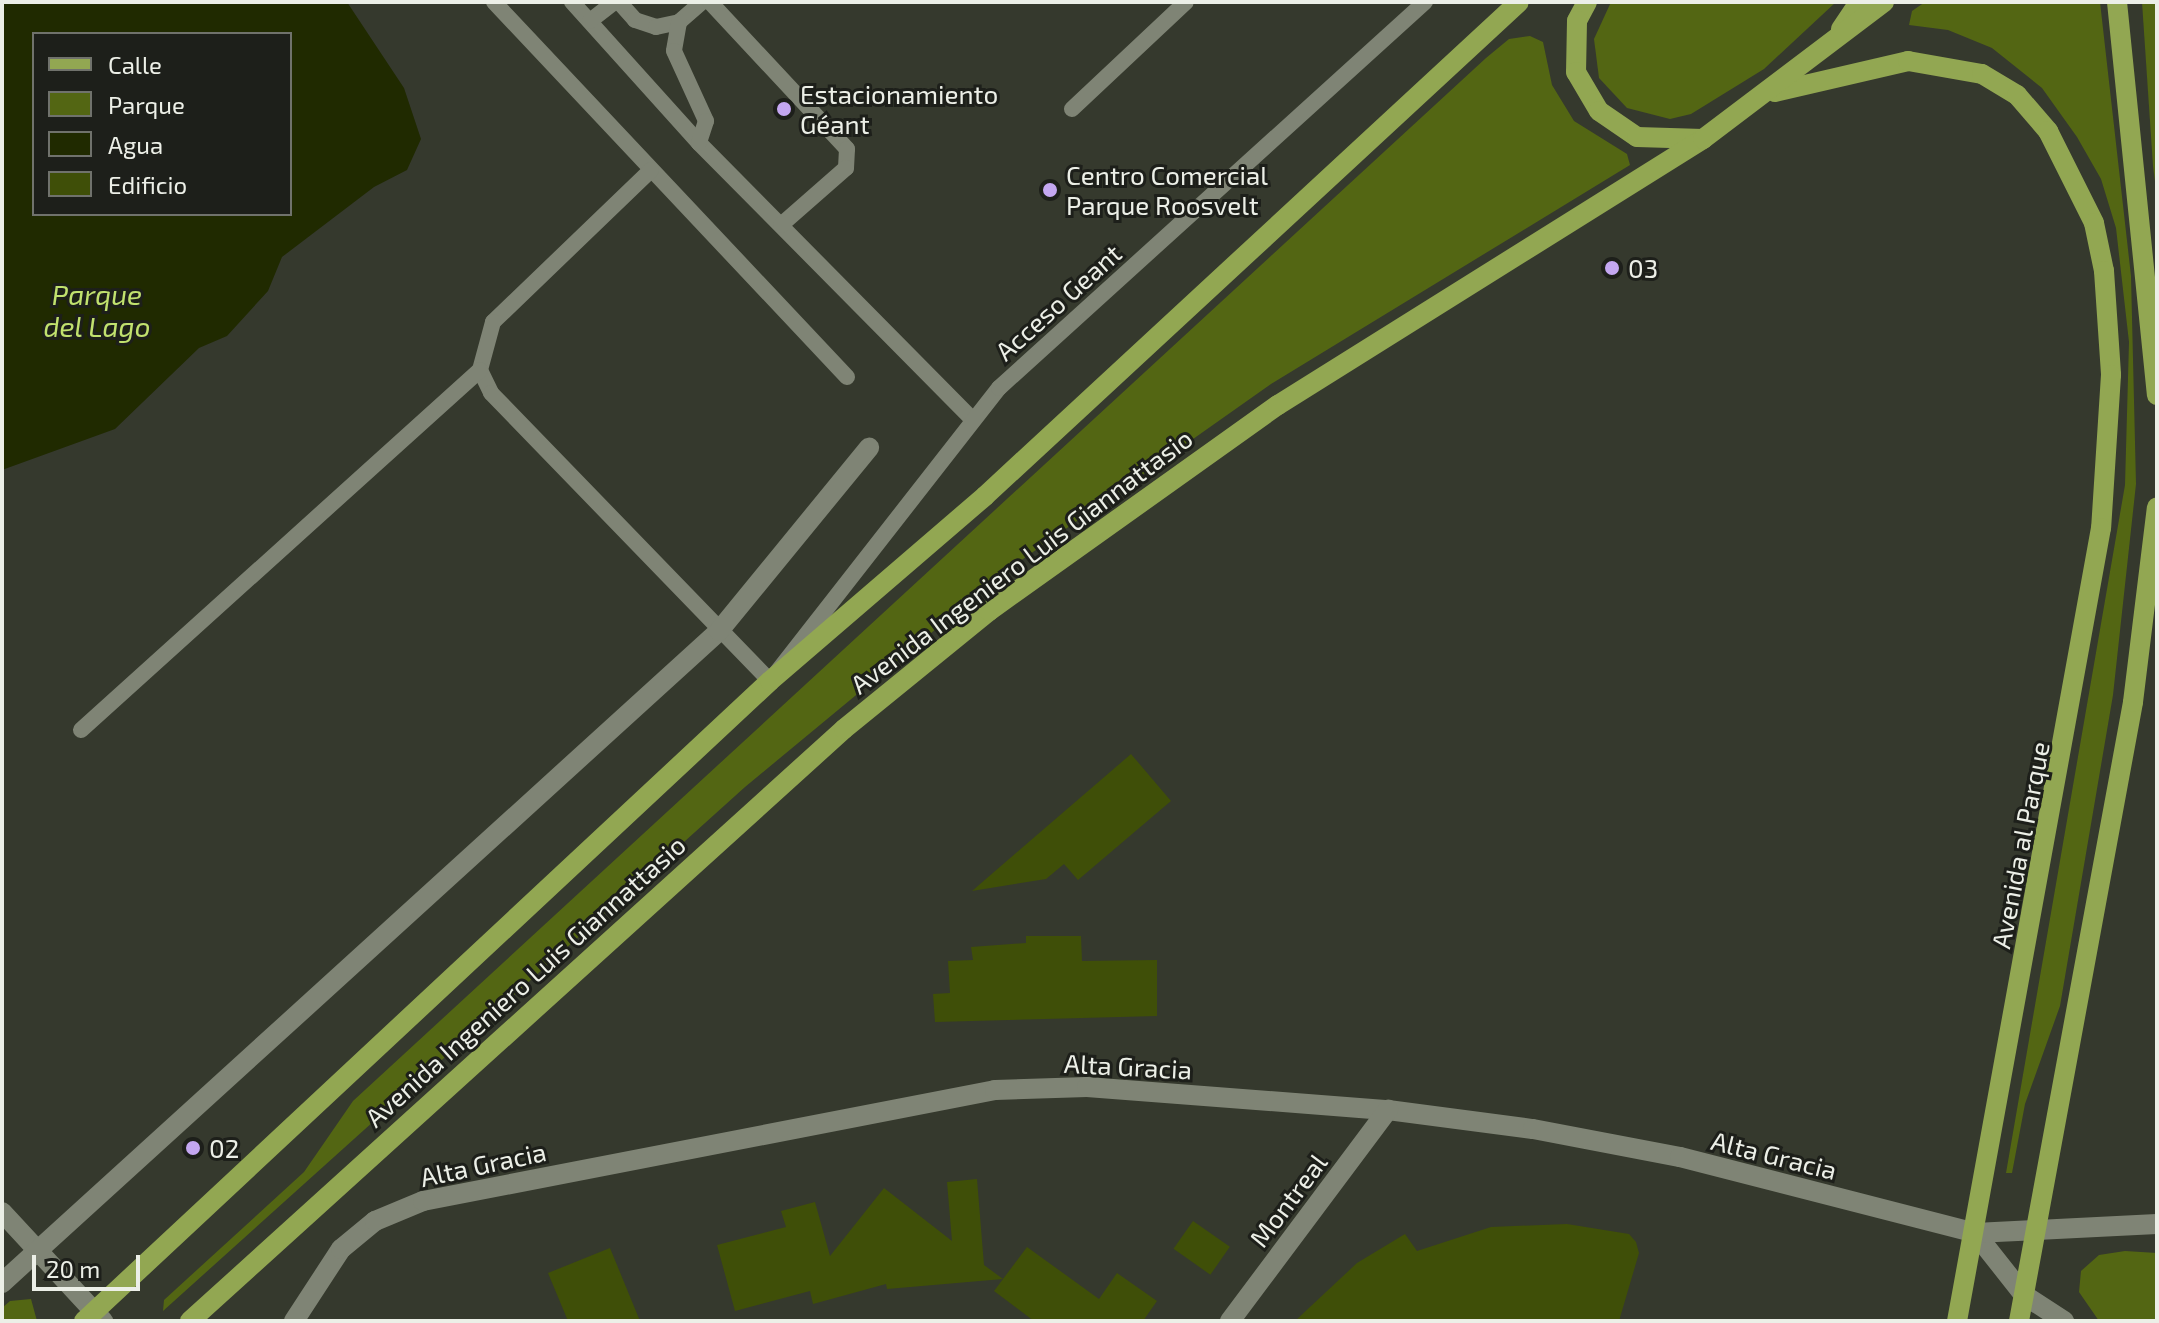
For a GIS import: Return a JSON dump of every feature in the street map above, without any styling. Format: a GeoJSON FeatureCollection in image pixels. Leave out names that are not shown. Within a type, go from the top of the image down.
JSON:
{"type":"FeatureCollection","features":[{"type":"Feature","properties":{"kind":"main road","name":"Avenida Ingeniero Luis Giannattasio"},"geometry":{"type":"LineString","coordinates":[[94,1318],[770,681],[985,496],[1519,2]]}},
{"type":"Feature","properties":{"kind":"main road"},"geometry":{"type":"LineString","coordinates":[[1587,2],[1577,21],[1576,72],[1599,111],[1637,137],[1703,139]]}},
{"type":"Feature","properties":{"kind":"main road"},"geometry":{"type":"LineString","coordinates":[[1835,39],[1859,2]]}},
{"type":"Feature","properties":{"kind":"main road","name":"Avenida Ingeniero Luis Giannattasio"},"geometry":{"type":"LineString","coordinates":[[190,1321],[832,739],[989,611],[1278,405],[1703,139],[1767,94],[1884,2]]}},
{"type":"Feature","properties":{"kind":"main road"},"geometry":{"type":"LineString","coordinates":[[2117,2],[2157,395]]}},
{"type":"Feature","properties":{"kind":"main road","name":"Avenida al Parque"},"geometry":{"type":"LineString","coordinates":[[1767,94],[1908,61],[1982,74],[2017,95],[2048,131],[2094,223],[2110,320],[2111,375],[2101,528],[2077,686],[1957,1321]]}},
{"type":"Feature","properties":{"kind":"main road"},"geometry":{"type":"LineString","coordinates":[[2019,1321],[2104,869],[2157,537],[2157,507]]}},
{"type":"Feature","properties":{"kind":"street"},"geometry":{"type":"LineString","coordinates":[[2,1283],[719,631],[869,448]]}},
{"type":"Feature","properties":{"kind":"street","name":"Alta Gracia"},"geometry":{"type":"LineString","coordinates":[[294,1321],[341,1249],[375,1221],[423,1201],[981,1092],[1087,1087],[1388,1110],[1680,1157],[1975,1233],[2157,1224]]}},
{"type":"Feature","properties":{"kind":"street","name":"Montreal"},"geometry":{"type":"LineString","coordinates":[[1230,1321],[1388,1110]]}},
{"type":"Feature","properties":{"kind":"street"},"geometry":{"type":"LineString","coordinates":[[2,1212],[94,1318]]}},
{"type":"Feature","properties":{"kind":"street"},"geometry":{"type":"LineString","coordinates":[[1975,1233],[2024,1295],[2064,1321]]}},
{"type":"Feature","properties":{"kind":"lane"},"geometry":{"type":"LineString","coordinates":[[494,2],[847,377]]}},
{"type":"Feature","properties":{"kind":"lane"},"geometry":{"type":"LineString","coordinates":[[572,2],[699,143],[972,419]]}},
{"type":"Feature","properties":{"kind":"lane"},"geometry":{"type":"LineString","coordinates":[[590,21],[616,2],[635,20],[656,27],[679,22],[702,2]]}},
{"type":"Feature","properties":{"kind":"lane"},"geometry":{"type":"LineString","coordinates":[[710,2],[847,149],[846,168],[781,225]]}},
{"type":"Feature","properties":{"kind":"lane"},"geometry":{"type":"LineString","coordinates":[[1072,109],[1186,2]]}},
{"type":"Feature","properties":{"kind":"lane","name":"Acceso Geant"},"geometry":{"type":"LineString","coordinates":[[770,681],[972,419],[1425,2]]}},
{"type":"Feature","properties":{"kind":"lane"},"geometry":{"type":"LineString","coordinates":[[679,22],[674,51],[706,121],[699,143]]}},
{"type":"Feature","properties":{"kind":"lane"},"geometry":{"type":"LineString","coordinates":[[81,730],[480,370],[493,322],[651,170]]}},
{"type":"Feature","properties":{"kind":"lane"},"geometry":{"type":"LineString","coordinates":[[480,370],[491,393],[770,681]]}},
{"type":"Feature","properties":{"kind":"green space"},"geometry":{"type":"Polygon","coordinates":[[[1611,2],[1836,2],[1764,69],[1691,114],[1670,119],[1627,108],[1599,78],[1594,39],[1611,2]]]}},
{"type":"Feature","properties":{"kind":"green space"},"geometry":{"type":"Polygon","coordinates":[[[1925,2],[2100,2],[2131,276],[2136,484],[2113,695],[2060,1006],[2025,1104],[2012,1173],[2006,1173],[2125,485],[2129,342],[2116,228],[2101,179],[2077,137],[2042,88],[1992,48],[1948,30],[1909,25],[1912,11],[1925,2]]]}},
{"type":"Feature","properties":{"kind":"green space"},"geometry":{"type":"Polygon","coordinates":[[[2142,2],[2157,2],[2157,197],[2153,166],[2142,2]]]}},
{"type":"Feature","properties":{"kind":"green space"},"geometry":{"type":"Polygon","coordinates":[[[1530,36],[1543,42],[1552,85],[1574,121],[1627,154],[1630,165],[1271,384],[1006,571],[745,787],[163,1311],[164,1300],[304,1172],[353,1101],[1486,58],[1509,39],[1530,36]]]}},
{"type":"Feature","properties":{"kind":"green space"},"geometry":{"type":"Polygon","coordinates":[[[2125,1251],[2157,1253],[2157,1321],[2099,1321],[2079,1292],[2081,1271],[2099,1255],[2125,1251]]]}},
{"type":"Feature","properties":{"kind":"green space"},"geometry":{"type":"Polygon","coordinates":[[[31,1299],[37,1321],[2,1321],[2,1308],[10,1301],[31,1299]]]}},
{"type":"Feature","properties":{"kind":"water","name":"Parque del Lago"},"geometry":{"type":"Polygon","coordinates":[[[2,2],[347,2],[404,88],[421,139],[407,170],[374,187],[282,257],[268,291],[227,336],[199,348],[115,429],[2,470],[2,2]]]}},
{"type":"Feature","properties":{"kind":"building"},"geometry":{"type":"Polygon","coordinates":[[[1131,754],[1171,801],[1078,880],[1064,864],[1046,879],[972,891],[1131,754]]]}},
{"type":"Feature","properties":{"kind":"building"},"geometry":{"type":"Polygon","coordinates":[[[1026,936],[1081,936],[1082,961],[1157,960],[1157,1016],[935,1022],[933,994],[950,993],[948,961],[973,960],[971,947],[1026,943],[1026,936]]]}},
{"type":"Feature","properties":{"kind":"building"},"geometry":{"type":"Polygon","coordinates":[[[977,1179],[984,1265],[1003,1279],[887,1289],[886,1284],[813,1304],[810,1291],[735,1311],[717,1245],[786,1227],[781,1211],[815,1202],[830,1256],[884,1188],[952,1241],[947,1182],[977,1179]]]}},
{"type":"Feature","properties":{"kind":"building"},"geometry":{"type":"Polygon","coordinates":[[[1193,1221],[1230,1247],[1210,1275],[1173,1249],[1193,1221]]]}},
{"type":"Feature","properties":{"kind":"building"},"geometry":{"type":"Polygon","coordinates":[[[1567,1224],[1629,1234],[1636,1242],[1639,1253],[1619,1321],[1295,1321],[1357,1263],[1405,1234],[1417,1251],[1491,1227],[1567,1224]]]}},
{"type":"Feature","properties":{"kind":"building"},"geometry":{"type":"Polygon","coordinates":[[[1027,1247],[1099,1299],[1117,1273],[1157,1301],[1143,1321],[1034,1321],[994,1291],[1027,1247]]]}},
{"type":"Feature","properties":{"kind":"building"},"geometry":{"type":"Polygon","coordinates":[[[610,1248],[640,1321],[568,1321],[548,1273],[610,1248]]]}},
{"type":"Feature","properties":{"kind":"place","name":"Estacionamiento Géant"},"geometry":{"type":"Point","coordinates":[784,109]}},
{"type":"Feature","properties":{"kind":"place","name":"Centro Comercial Parque Roosvelt"},"geometry":{"type":"Point","coordinates":[1050,190]}},
{"type":"Feature","properties":{"kind":"place","name":"03"},"geometry":{"type":"Point","coordinates":[1612,268]}},
{"type":"Feature","properties":{"kind":"place","name":"02"},"geometry":{"type":"Point","coordinates":[193,1148]}}]}
